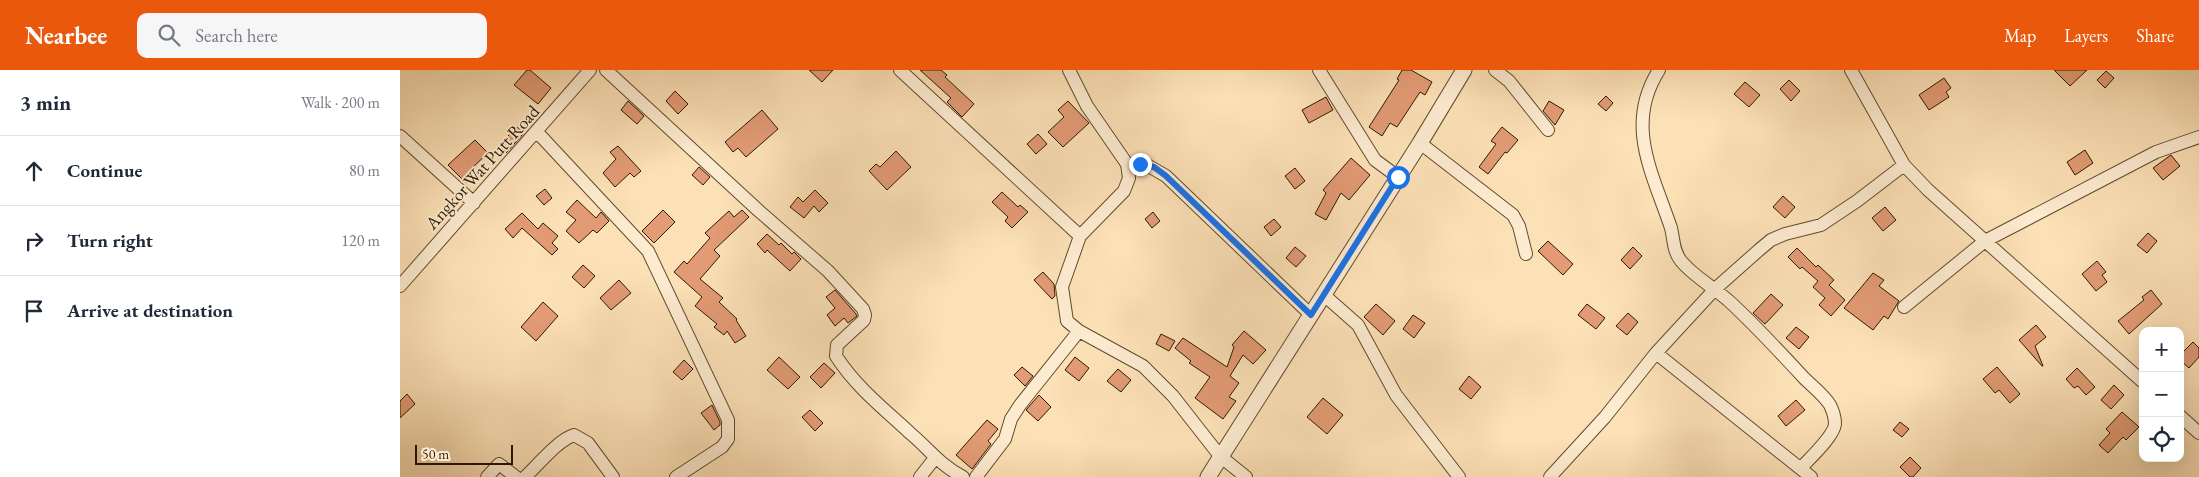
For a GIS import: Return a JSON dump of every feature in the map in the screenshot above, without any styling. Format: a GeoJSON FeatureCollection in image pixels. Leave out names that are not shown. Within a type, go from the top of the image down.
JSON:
{"type":"FeatureCollection","features":[{"type":"Feature","properties":{"kind":"street","name":"Angkor Wat Putt Road"},"geometry":{"type":"LineString","coordinates":[[400,286],[590,70]]}},
{"type":"Feature","properties":{"kind":"street"},"geometry":{"type":"LineString","coordinates":[[606,70],[720,176],[828,271],[858,303],[866,315],[864,320],[838,345],[836,356],[856,384],[943,466],[963,477]]}},
{"type":"Feature","properties":{"kind":"street"},"geometry":{"type":"LineString","coordinates":[[900,70],[1080,236]]}},
{"type":"Feature","properties":{"kind":"street"},"geometry":{"type":"LineString","coordinates":[[1069,70],[1087,106],[1127,164],[1129,178],[1124,190],[1080,236],[1062,286],[1067,321],[1079,331],[1143,366],[1173,396],[1220,456],[1246,477]]}},
{"type":"Feature","properties":{"kind":"street"},"geometry":{"type":"LineString","coordinates":[[1319,70],[1376,160],[1398,177]]}},
{"type":"Feature","properties":{"kind":"street"},"geometry":{"type":"LineString","coordinates":[[1208,477],[1420,143],[1464,70]]}},
{"type":"Feature","properties":{"kind":"street"},"geometry":{"type":"LineString","coordinates":[[1495,70],[1508,82],[1548,130]]}},
{"type":"Feature","properties":{"kind":"street"},"geometry":{"type":"LineString","coordinates":[[1659,70],[1650,86],[1641,120],[1644,149],[1670,228],[1675,251],[1688,268],[1730,302],[1830,405],[1834,415],[1835,425],[1831,434],[1801,468]]}},
{"type":"Feature","properties":{"kind":"street"},"geometry":{"type":"LineString","coordinates":[[1851,70],[1904,165],[1928,190],[1984,241],[2139,378]]}},
{"type":"Feature","properties":{"kind":"street"},"geometry":{"type":"LineString","coordinates":[[537,132],[648,251],[728,420],[728,439],[722,447],[676,477]]}},
{"type":"Feature","properties":{"kind":"street"},"geometry":{"type":"LineString","coordinates":[[400,136],[474,202]]}},
{"type":"Feature","properties":{"kind":"street"},"geometry":{"type":"LineString","coordinates":[[1904,307],[1984,241],[2156,152],[2199,137]]}},
{"type":"Feature","properties":{"kind":"street"},"geometry":{"type":"LineString","coordinates":[[1420,143],[1513,215],[1519,226],[1526,254]]}},
{"type":"Feature","properties":{"kind":"street"},"geometry":{"type":"LineString","coordinates":[[1127,164],[1148,165],[1166,176],[1311,315]]}},
{"type":"Feature","properties":{"kind":"street"},"geometry":{"type":"LineString","coordinates":[[1550,477],[1605,417],[1656,353],[1715,289],[1771,240],[1795,230],[1821,225],[1879,185],[1904,165]]}},
{"type":"Feature","properties":{"kind":"street"},"geometry":{"type":"LineString","coordinates":[[1324,295],[1358,325],[1396,395],[1459,477]]}},
{"type":"Feature","properties":{"kind":"street"},"geometry":{"type":"LineString","coordinates":[[976,477],[1005,439],[1011,419],[1020,404],[1079,331]]}},
{"type":"Feature","properties":{"kind":"street"},"geometry":{"type":"LineString","coordinates":[[1656,353],[1811,477]]}},
{"type":"Feature","properties":{"kind":"street"},"geometry":{"type":"LineString","coordinates":[[2181,417],[2199,433]]}},
{"type":"Feature","properties":{"kind":"street"},"geometry":{"type":"LineString","coordinates":[[526,477],[568,436],[574,435],[588,443],[613,477]]}},
{"type":"Feature","properties":{"kind":"street"},"geometry":{"type":"LineString","coordinates":[[920,477],[935,458]]}},
{"type":"Feature","properties":{"kind":"street"},"geometry":{"type":"LineString","coordinates":[[487,477],[499,464],[516,477]]}},
{"type":"Feature","properties":{"kind":"building"},"geometry":{"type":"Polygon","coordinates":[[[527,70],[530,70],[551,88],[538,104],[514,85],[527,70]]]}},
{"type":"Feature","properties":{"kind":"building"},"geometry":{"type":"Polygon","coordinates":[[[809,70],[833,70],[822,82],[809,70]]]}},
{"type":"Feature","properties":{"kind":"building"},"geometry":{"type":"Polygon","coordinates":[[[920,70],[941,70],[947,75],[945,77],[974,104],[962,117],[947,102],[951,98],[920,70]]]}},
{"type":"Feature","properties":{"kind":"building"},"geometry":{"type":"Polygon","coordinates":[[[1402,70],[1411,70],[1432,82],[1425,95],[1420,92],[1397,127],[1390,123],[1382,136],[1369,127],[1399,80],[1397,79],[1402,70]]]}},
{"type":"Feature","properties":{"kind":"building"},"geometry":{"type":"Polygon","coordinates":[[[2054,70],[2087,70],[2070,86],[2054,70]]]}},
{"type":"Feature","properties":{"kind":"building"},"geometry":{"type":"Polygon","coordinates":[[[2106,71],[2114,78],[2105,88],[2097,80],[2106,71]]]}},
{"type":"Feature","properties":{"kind":"building"},"geometry":{"type":"Polygon","coordinates":[[[1944,78],[1951,88],[1946,92],[1949,97],[1929,110],[1919,95],[1944,78]]]}},
{"type":"Feature","properties":{"kind":"building"},"geometry":{"type":"Polygon","coordinates":[[[1789,80],[1800,91],[1791,101],[1780,89],[1789,80]]]}},
{"type":"Feature","properties":{"kind":"building"},"geometry":{"type":"Polygon","coordinates":[[[1745,82],[1760,95],[1749,107],[1734,94],[1745,82]]]}},
{"type":"Feature","properties":{"kind":"building"},"geometry":{"type":"Polygon","coordinates":[[[675,91],[688,104],[678,114],[666,101],[675,91]]]}},
{"type":"Feature","properties":{"kind":"building"},"geometry":{"type":"Polygon","coordinates":[[[1606,96],[1613,103],[1606,111],[1598,104],[1606,96]]]}},
{"type":"Feature","properties":{"kind":"building"},"geometry":{"type":"Polygon","coordinates":[[[1326,97],[1333,110],[1309,123],[1302,110],[1326,97]]]}},
{"type":"Feature","properties":{"kind":"building"},"geometry":{"type":"Polygon","coordinates":[[[628,101],[644,116],[637,124],[621,110],[628,101]]]}},
{"type":"Feature","properties":{"kind":"building"},"geometry":{"type":"Polygon","coordinates":[[[1068,101],[1089,123],[1063,147],[1048,132],[1064,117],[1058,110],[1068,101]]]}},
{"type":"Feature","properties":{"kind":"building"},"geometry":{"type":"Polygon","coordinates":[[[1549,101],[1564,110],[1555,125],[1543,111],[1549,101]]]}},
{"type":"Feature","properties":{"kind":"building"},"geometry":{"type":"Polygon","coordinates":[[[762,110],[778,129],[746,157],[738,148],[733,152],[725,142],[762,110]]]}},
{"type":"Feature","properties":{"kind":"building"},"geometry":{"type":"Polygon","coordinates":[[[517,127],[524,133],[506,153],[498,146],[517,127]]]}},
{"type":"Feature","properties":{"kind":"building"},"geometry":{"type":"Polygon","coordinates":[[[1502,127],[1518,140],[1507,153],[1505,152],[1488,174],[1479,167],[1496,144],[1491,141],[1502,127]]]}},
{"type":"Feature","properties":{"kind":"building"},"geometry":{"type":"Polygon","coordinates":[[[1038,134],[1047,144],[1036,154],[1027,144],[1038,134]]]}},
{"type":"Feature","properties":{"kind":"building"},"geometry":{"type":"Polygon","coordinates":[[[475,140],[488,153],[471,169],[476,174],[466,183],[448,165],[475,140]]]}},
{"type":"Feature","properties":{"kind":"building"},"geometry":{"type":"Polygon","coordinates":[[[618,146],[641,171],[634,177],[630,173],[615,187],[603,173],[616,159],[610,152],[618,146]]]}},
{"type":"Feature","properties":{"kind":"building"},"geometry":{"type":"Polygon","coordinates":[[[2085,150],[2093,163],[2075,175],[2067,162],[2085,150]]]}},
{"type":"Feature","properties":{"kind":"building"},"geometry":{"type":"Polygon","coordinates":[[[896,151],[911,167],[887,190],[869,171],[876,164],[880,167],[896,151]]]}},
{"type":"Feature","properties":{"kind":"building"},"geometry":{"type":"Polygon","coordinates":[[[2171,155],[2180,166],[2163,180],[2153,168],[2171,155]]]}},
{"type":"Feature","properties":{"kind":"building"},"geometry":{"type":"Polygon","coordinates":[[[1351,158],[1370,175],[1349,200],[1341,193],[1326,220],[1315,214],[1326,193],[1323,190],[1351,158]]]}},
{"type":"Feature","properties":{"kind":"building"},"geometry":{"type":"Polygon","coordinates":[[[699,167],[710,177],[703,185],[692,175],[699,167]]]}},
{"type":"Feature","properties":{"kind":"building"},"geometry":{"type":"Polygon","coordinates":[[[1295,168],[1305,181],[1295,189],[1285,176],[1295,168]]]}},
{"type":"Feature","properties":{"kind":"building"},"geometry":{"type":"Polygon","coordinates":[[[545,189],[552,198],[544,205],[536,196],[545,189]]]}},
{"type":"Feature","properties":{"kind":"building"},"geometry":{"type":"Polygon","coordinates":[[[815,190],[828,203],[819,212],[814,206],[804,218],[790,207],[798,197],[803,202],[815,190]]]}},
{"type":"Feature","properties":{"kind":"building"},"geometry":{"type":"Polygon","coordinates":[[[1002,192],[1018,207],[1020,205],[1028,212],[1012,228],[1005,221],[1008,217],[992,202],[1002,192]]]}},
{"type":"Feature","properties":{"kind":"building"},"geometry":{"type":"Polygon","coordinates":[[[1783,196],[1795,207],[1785,218],[1773,207],[1783,196]]]}},
{"type":"Feature","properties":{"kind":"building"},"geometry":{"type":"Polygon","coordinates":[[[577,200],[596,218],[601,212],[609,221],[597,233],[593,230],[579,243],[566,231],[576,220],[566,212],[577,200]]]}},
{"type":"Feature","properties":{"kind":"building"},"geometry":{"type":"Polygon","coordinates":[[[1885,207],[1896,220],[1883,231],[1872,218],[1885,207]]]}},
{"type":"Feature","properties":{"kind":"building"},"geometry":{"type":"Polygon","coordinates":[[[663,210],[675,222],[654,243],[642,231],[663,210]]]}},
{"type":"Feature","properties":{"kind":"building"},"geometry":{"type":"Polygon","coordinates":[[[742,210],[749,217],[714,250],[720,256],[700,279],[723,298],[719,302],[737,319],[746,336],[735,343],[727,331],[724,335],[714,327],[717,324],[695,306],[702,297],[674,272],[684,261],[687,264],[710,238],[705,233],[729,211],[734,217],[742,210]]]}},
{"type":"Feature","properties":{"kind":"building"},"geometry":{"type":"Polygon","coordinates":[[[1153,212],[1160,221],[1152,228],[1145,219],[1153,212]]]}},
{"type":"Feature","properties":{"kind":"building"},"geometry":{"type":"Polygon","coordinates":[[[522,213],[538,229],[543,223],[558,236],[552,243],[558,249],[552,255],[522,228],[513,238],[505,229],[522,213]]]}},
{"type":"Feature","properties":{"kind":"building"},"geometry":{"type":"Polygon","coordinates":[[[1274,219],[1281,227],[1271,236],[1264,227],[1274,219]]]}},
{"type":"Feature","properties":{"kind":"building"},"geometry":{"type":"Polygon","coordinates":[[[2148,233],[2157,241],[2147,253],[2137,245],[2148,233]]]}},
{"type":"Feature","properties":{"kind":"building"},"geometry":{"type":"Polygon","coordinates":[[[767,234],[779,245],[781,243],[792,254],[794,252],[801,259],[790,271],[767,250],[765,253],[757,244],[767,234]]]}},
{"type":"Feature","properties":{"kind":"building"},"geometry":{"type":"Polygon","coordinates":[[[1548,241],[1573,264],[1563,275],[1538,251],[1548,241]]]}},
{"type":"Feature","properties":{"kind":"building"},"geometry":{"type":"Polygon","coordinates":[[[1295,247],[1306,256],[1296,267],[1286,258],[1295,247]]]}},
{"type":"Feature","properties":{"kind":"building"},"geometry":{"type":"Polygon","coordinates":[[[1633,247],[1642,256],[1630,269],[1621,260],[1633,247]]]}},
{"type":"Feature","properties":{"kind":"building"},"geometry":{"type":"Polygon","coordinates":[[[1797,248],[1816,267],[1818,265],[1834,280],[1829,285],[1845,300],[1831,316],[1819,305],[1825,298],[1813,287],[1818,281],[1802,267],[1800,269],[1788,257],[1797,248]]]}},
{"type":"Feature","properties":{"kind":"building"},"geometry":{"type":"Polygon","coordinates":[[[2097,261],[2106,272],[2102,275],[2107,282],[2096,291],[2082,274],[2097,261]]]}},
{"type":"Feature","properties":{"kind":"building"},"geometry":{"type":"Polygon","coordinates":[[[583,265],[595,276],[584,288],[572,277],[583,265]]]}},
{"type":"Feature","properties":{"kind":"building"},"geometry":{"type":"Polygon","coordinates":[[[1043,272],[1054,284],[1055,296],[1052,299],[1034,280],[1043,272]]]}},
{"type":"Feature","properties":{"kind":"building"},"geometry":{"type":"Polygon","coordinates":[[[1873,273],[1884,280],[1879,286],[1899,301],[1888,319],[1884,316],[1873,330],[1844,308],[1873,273]]]}},
{"type":"Feature","properties":{"kind":"building"},"geometry":{"type":"Polygon","coordinates":[[[619,280],[631,293],[611,310],[600,298],[619,280]]]}},
{"type":"Feature","properties":{"kind":"building"},"geometry":{"type":"Polygon","coordinates":[[[835,290],[857,316],[848,323],[844,318],[835,326],[827,315],[835,308],[826,297],[835,290]]]}},
{"type":"Feature","properties":{"kind":"building"},"geometry":{"type":"Polygon","coordinates":[[[2151,290],[2162,304],[2129,334],[2118,321],[2144,300],[2142,297],[2151,290]]]}},
{"type":"Feature","properties":{"kind":"building"},"geometry":{"type":"Polygon","coordinates":[[[1771,294],[1783,305],[1765,324],[1753,313],[1771,294]]]}},
{"type":"Feature","properties":{"kind":"building"},"geometry":{"type":"Polygon","coordinates":[[[543,302],[558,316],[536,341],[521,327],[543,302]]]}},
{"type":"Feature","properties":{"kind":"building"},"geometry":{"type":"Polygon","coordinates":[[[1376,304],[1395,321],[1383,335],[1364,317],[1376,304]]]}},
{"type":"Feature","properties":{"kind":"building"},"geometry":{"type":"Polygon","coordinates":[[[1587,304],[1605,318],[1596,329],[1578,315],[1587,304]]]}},
{"type":"Feature","properties":{"kind":"building"},"geometry":{"type":"Polygon","coordinates":[[[1628,313],[1638,322],[1627,335],[1616,326],[1628,313]]]}},
{"type":"Feature","properties":{"kind":"building"},"geometry":{"type":"Polygon","coordinates":[[[1413,315],[1425,323],[1414,338],[1403,329],[1413,315]]]}},
{"type":"Feature","properties":{"kind":"building"},"geometry":{"type":"Polygon","coordinates":[[[2036,325],[2046,337],[2035,346],[2043,366],[2019,340],[2036,325]]]}},
{"type":"Feature","properties":{"kind":"building"},"geometry":{"type":"Polygon","coordinates":[[[1796,327],[1809,337],[1799,349],[1786,338],[1796,327]]]}},
{"type":"Feature","properties":{"kind":"building"},"geometry":{"type":"Polygon","coordinates":[[[1244,331],[1266,350],[1253,364],[1243,355],[1230,376],[1239,383],[1229,397],[1236,401],[1223,419],[1195,398],[1210,377],[1189,363],[1191,361],[1175,348],[1183,338],[1227,367],[1234,347],[1232,345],[1244,331]]]}},
{"type":"Feature","properties":{"kind":"building"},"geometry":{"type":"Polygon","coordinates":[[[1161,334],[1175,341],[1169,351],[1156,344],[1161,334]]]}},
{"type":"Feature","properties":{"kind":"building"},"geometry":{"type":"Polygon","coordinates":[[[2193,342],[2199,348],[2199,357],[2189,368],[2184,364],[2184,351],[2193,342]]]}},
{"type":"Feature","properties":{"kind":"building"},"geometry":{"type":"Polygon","coordinates":[[[779,357],[800,377],[788,389],[767,370],[779,357]]]}},
{"type":"Feature","properties":{"kind":"building"},"geometry":{"type":"Polygon","coordinates":[[[1075,357],[1089,368],[1079,381],[1065,370],[1075,357]]]}},
{"type":"Feature","properties":{"kind":"building"},"geometry":{"type":"Polygon","coordinates":[[[684,360],[693,369],[682,380],[673,372],[684,360]]]}},
{"type":"Feature","properties":{"kind":"building"},"geometry":{"type":"Polygon","coordinates":[[[824,363],[835,373],[821,388],[810,377],[824,363]]]}},
{"type":"Feature","properties":{"kind":"building"},"geometry":{"type":"Polygon","coordinates":[[[1022,367],[1033,376],[1025,386],[1014,375],[1022,367]]]}},
{"type":"Feature","properties":{"kind":"building"},"geometry":{"type":"Polygon","coordinates":[[[1997,367],[2020,394],[2010,403],[1999,390],[1995,393],[1983,379],[1997,367]]]}},
{"type":"Feature","properties":{"kind":"building"},"geometry":{"type":"Polygon","coordinates":[[[2077,368],[2095,387],[2086,395],[2078,386],[2074,388],[2066,379],[2077,368]]]}},
{"type":"Feature","properties":{"kind":"building"},"geometry":{"type":"Polygon","coordinates":[[[1118,369],[1131,380],[1121,392],[1107,381],[1118,369]]]}},
{"type":"Feature","properties":{"kind":"building"},"geometry":{"type":"Polygon","coordinates":[[[1469,376],[1481,387],[1471,399],[1459,389],[1469,376]]]}},
{"type":"Feature","properties":{"kind":"building"},"geometry":{"type":"Polygon","coordinates":[[[2114,385],[2124,395],[2111,409],[2101,400],[2114,385]]]}},
{"type":"Feature","properties":{"kind":"building"},"geometry":{"type":"Polygon","coordinates":[[[407,394],[415,404],[400,418],[400,401],[407,394]]]}},
{"type":"Feature","properties":{"kind":"building"},"geometry":{"type":"Polygon","coordinates":[[[1039,395],[1051,407],[1038,421],[1026,410],[1039,395]]]}},
{"type":"Feature","properties":{"kind":"building"},"geometry":{"type":"Polygon","coordinates":[[[1323,398],[1343,415],[1327,434],[1307,417],[1323,398]]]}},
{"type":"Feature","properties":{"kind":"building"},"geometry":{"type":"Polygon","coordinates":[[[1796,400],[1805,410],[1786,426],[1778,416],[1796,400]]]}},
{"type":"Feature","properties":{"kind":"building"},"geometry":{"type":"Polygon","coordinates":[[[712,405],[720,422],[720,425],[714,430],[701,413],[712,405]]]}},
{"type":"Feature","properties":{"kind":"building"},"geometry":{"type":"Polygon","coordinates":[[[810,410],[823,423],[815,431],[802,417],[810,410]]]}},
{"type":"Feature","properties":{"kind":"building"},"geometry":{"type":"Polygon","coordinates":[[[2122,412],[2139,427],[2126,440],[2123,437],[2108,453],[2099,445],[2110,433],[2106,429],[2122,412]]]}},
{"type":"Feature","properties":{"kind":"building"},"geometry":{"type":"Polygon","coordinates":[[[987,420],[998,429],[988,441],[991,444],[972,469],[956,455],[987,420]]]}},
{"type":"Feature","properties":{"kind":"building"},"geometry":{"type":"Polygon","coordinates":[[[1900,422],[1909,429],[1902,437],[1893,430],[1900,422]]]}},
{"type":"Feature","properties":{"kind":"building"},"geometry":{"type":"Polygon","coordinates":[[[1910,457],[1921,468],[1913,477],[1910,477],[1900,467],[1910,457]]]}},
{"type":"Feature","properties":{"kind":"route"},"geometry":{"type":"LineString","coordinates":[[1140,164],[1154,167],[1166,176],[1205,216],[1311,315],[1398,177]]}}]}
